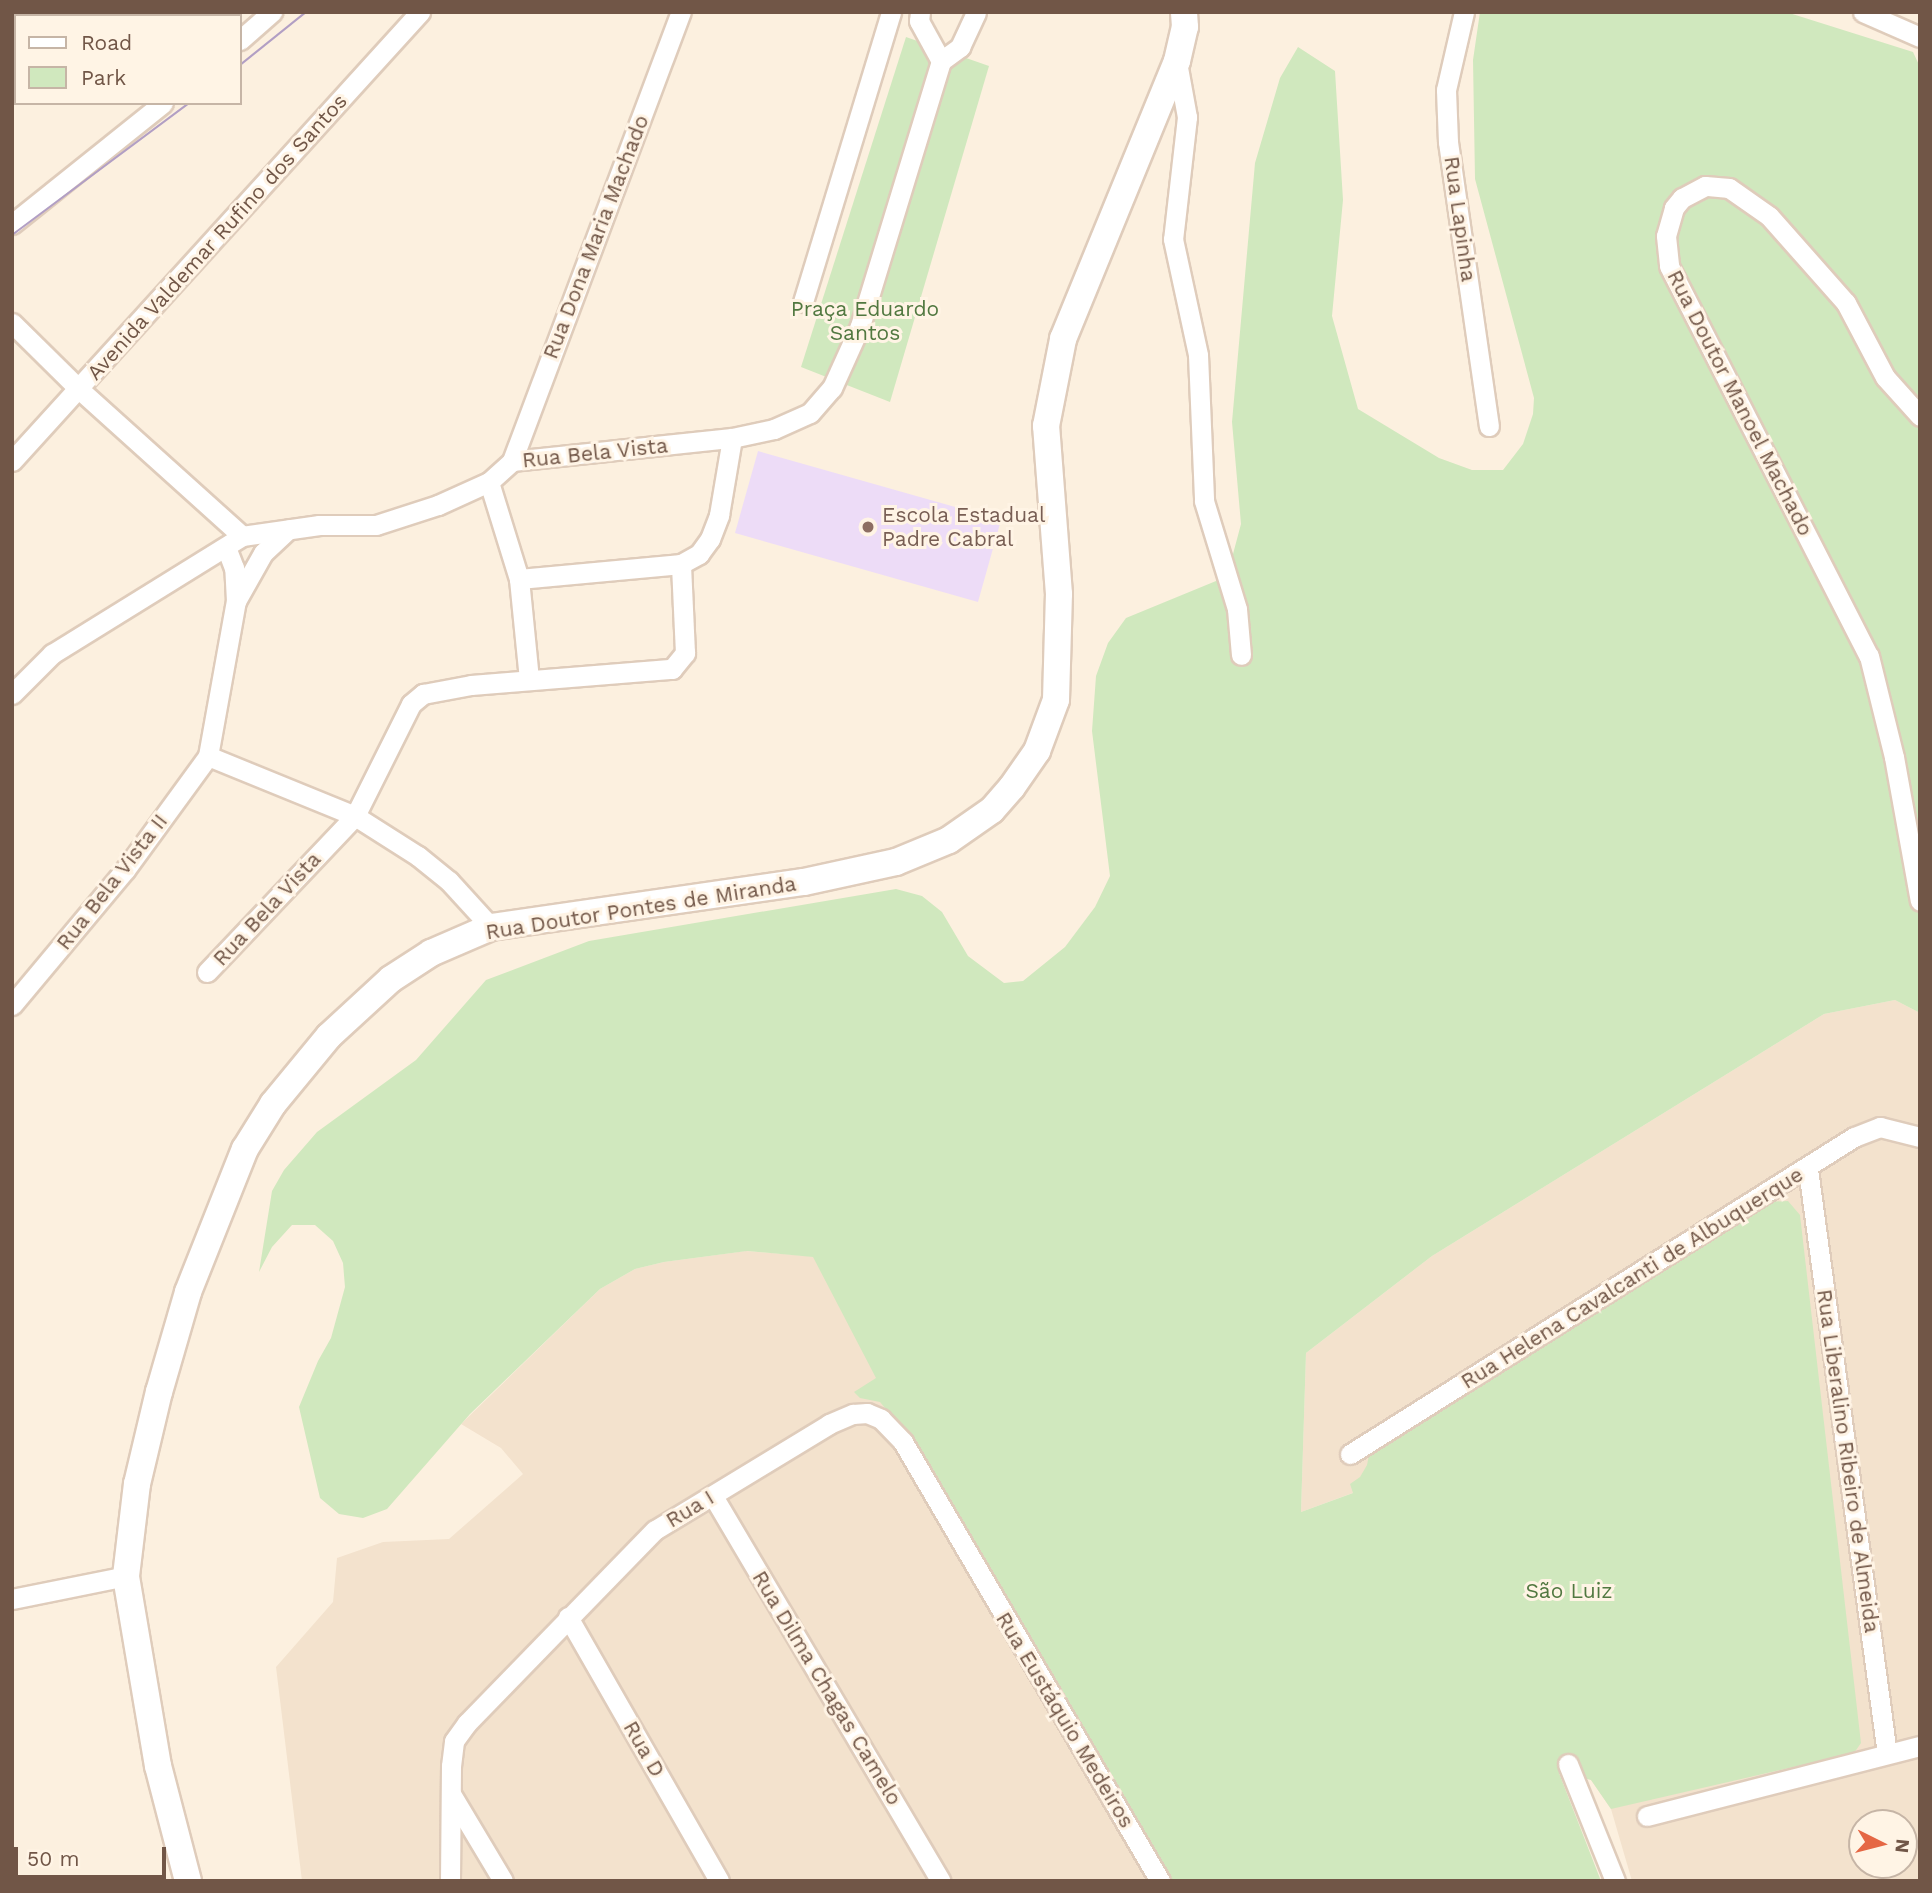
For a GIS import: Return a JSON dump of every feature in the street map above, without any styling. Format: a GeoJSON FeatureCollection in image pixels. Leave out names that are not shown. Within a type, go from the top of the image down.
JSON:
{"type":"FeatureCollection","features":[{"type":"Feature","properties":{"kind":"street"},"geometry":{"type":"LineString","coordinates":[[242,38],[272,12]]}},
{"type":"Feature","properties":{"kind":"street","name":"Avenida Valdemar Rufino dos Santos"},"geometry":{"type":"LineString","coordinates":[[12,461],[80,390],[420,12]]}},
{"type":"Feature","properties":{"kind":"street","name":"Rua Dona Maria Machado"},"geometry":{"type":"LineString","coordinates":[[512,461],[681,12]]}},
{"type":"Feature","properties":{"kind":"street"},"geometry":{"type":"LineString","coordinates":[[803,302],[891,12]]}},
{"type":"Feature","properties":{"kind":"street"},"geometry":{"type":"LineString","coordinates":[[920,12],[919,21],[941,61],[960,47],[975,12]]}},
{"type":"Feature","properties":{"kind":"street","name":"Rua Doutor Pontes de Miranda"},"geometry":{"type":"LineString","coordinates":[[188,1881],[158,1766],[126,1576],[137,1484],[159,1392],[188,1292],[245,1149],[273,1104],[329,1036],[391,979],[431,953],[491,927],[804,882],[896,862],[949,840],[992,810],[1012,787],[1037,751],[1056,700],[1059,594],[1046,426],[1063,339],[1177,61],[1185,27],[1184,12]]}},
{"type":"Feature","properties":{"kind":"street","name":"Rua Lapinha"},"geometry":{"type":"LineString","coordinates":[[1464,12],[1446,90],[1448,142],[1489,426]]}},
{"type":"Feature","properties":{"kind":"street"},"geometry":{"type":"LineString","coordinates":[[1863,12],[1920,37]]}},
{"type":"Feature","properties":{"kind":"street","name":"Rua Bela Vista"},"geometry":{"type":"LineString","coordinates":[[12,694],[52,654],[234,541],[318,525],[376,525],[438,505],[489,482],[512,461],[732,438],[774,429],[810,413],[831,388],[860,326],[941,61]]}},
{"type":"Feature","properties":{"kind":"street","name":"Rua Doutor Pontes de Miranda"},"geometry":{"type":"LineString","coordinates":[[1177,61],[1187,117],[1173,239],[1198,355],[1204,501],[1237,609],[1241,655]]}},
{"type":"Feature","properties":{"kind":"street"},"geometry":{"type":"LineString","coordinates":[[12,224],[161,105]]}},
{"type":"Feature","properties":{"kind":"street","name":"Rua Doutor Manoel Machado"},"geometry":{"type":"LineString","coordinates":[[1920,416],[1885,377],[1846,303],[1769,216],[1729,188],[1705,186],[1682,198],[1674,208],[1666,236],[1670,266],[1869,656],[1894,757],[1912,870],[1920,901]]}},
{"type":"Feature","properties":{"kind":"street"},"geometry":{"type":"LineString","coordinates":[[12,323],[234,541],[236,601],[208,756],[355,816],[418,856],[449,881],[491,927]]}},
{"type":"Feature","properties":{"kind":"street"},"geometry":{"type":"LineString","coordinates":[[519,579],[681,564],[699,554],[710,539],[719,515],[732,438]]}},
{"type":"Feature","properties":{"kind":"street"},"geometry":{"type":"LineString","coordinates":[[489,482],[519,579],[528,679]]}},
{"type":"Feature","properties":{"kind":"street"},"geometry":{"type":"LineString","coordinates":[[236,601],[263,553],[290,529]]}},
{"type":"Feature","properties":{"kind":"street","name":"Rua Bela Vista"},"geometry":{"type":"LineString","coordinates":[[207,972],[355,816],[411,704],[423,694],[471,685],[528,679],[672,669],[685,653],[681,564]]}},
{"type":"Feature","properties":{"kind":"street","name":"Rua Bela Vista II"},"geometry":{"type":"LineString","coordinates":[[12,1005],[125,870],[208,756]]}},
{"type":"Feature","properties":{"kind":"street","name":"Rua Helena Cavalcanti de Albuquerque"},"geometry":{"type":"LineString","coordinates":[[1350,1454],[1808,1169],[1854,1137],[1881,1127],[1920,1137]]}},
{"type":"Feature","properties":{"kind":"street","name":"Rua Liberalino Ribeiro de Almeida"},"geometry":{"type":"LineString","coordinates":[[1808,1169],[1887,1754]]}},
{"type":"Feature","properties":{"kind":"street","name":"Rua I"},"geometry":{"type":"LineString","coordinates":[[450,1881],[454,1741],[467,1723],[655,1530],[829,1424],[853,1413],[867,1413],[881,1419],[903,1442],[970,1559]]}},
{"type":"Feature","properties":{"kind":"street","name":"Rua Dilma Chagas Camelo"},"geometry":{"type":"LineString","coordinates":[[713,1496],[941,1881]]}},
{"type":"Feature","properties":{"kind":"street","name":"Rua Eustáquio Medeiros"},"geometry":{"type":"LineString","coordinates":[[970,1559],[1160,1881]]}},
{"type":"Feature","properties":{"kind":"street"},"geometry":{"type":"LineString","coordinates":[[12,1599],[126,1576]]}},
{"type":"Feature","properties":{"kind":"street","name":"Rua D"},"geometry":{"type":"LineString","coordinates":[[568,1617],[719,1881]]}},
{"type":"Feature","properties":{"kind":"street"},"geometry":{"type":"LineString","coordinates":[[1647,1816],[1920,1746]]}},
{"type":"Feature","properties":{"kind":"street"},"geometry":{"type":"LineString","coordinates":[[1568,1764],[1615,1881]]}},
{"type":"Feature","properties":{"kind":"street"},"geometry":{"type":"LineString","coordinates":[[451,1793],[503,1881]]}},
{"type":"Feature","properties":{"kind":"shaded area","name":"Escola Estadual Padre Cabral"},"geometry":{"type":"Polygon","coordinates":[[[758,451],[1001,520],[978,602],[735,533],[758,451]]]}},
{"type":"Feature","properties":{"kind":"shaded area"},"geometry":{"type":"Polygon","coordinates":[[[1895,1000],[1920,1013],[1920,1881],[1632,1881],[1611,1809],[1591,1780],[1584,1778],[1683,1371],[1301,1512],[1306,1353],[1432,1256],[1824,1014],[1895,1000]]]}},
{"type":"Feature","properties":{"kind":"shaded area"},"geometry":{"type":"Polygon","coordinates":[[[746,1251],[856,1260],[1601,1881],[302,1881],[276,1667],[333,1602],[337,1558],[383,1542],[449,1539],[523,1474],[501,1448],[461,1424],[600,1289],[635,1269],[664,1262],[746,1251]]]}},
{"type":"Feature","properties":{"kind":"green space","name":"São Luiz"},"geometry":{"type":"Polygon","coordinates":[[[1480,12],[1786,12],[1913,52],[1920,67],[1920,1013],[1895,1000],[1824,1014],[1432,1256],[1306,1353],[1301,1512],[1353,1493],[1350,1484],[1360,1477],[1367,1465],[1370,1450],[1766,1202],[1788,1201],[1800,1215],[1861,1743],[1854,1753],[1611,1809],[1591,1780],[1584,1778],[1580,1766],[1568,1764],[1559,1773],[1601,1881],[1168,1881],[896,1421],[880,1402],[860,1398],[854,1392],[876,1378],[813,1257],[747,1251],[664,1262],[635,1269],[600,1289],[470,1414],[387,1509],[363,1518],[339,1514],[320,1498],[299,1407],[318,1361],[331,1338],[345,1287],[343,1263],[333,1241],[315,1225],[292,1225],[272,1247],[259,1272],[272,1191],[284,1170],[317,1132],[416,1060],[486,980],[589,941],[896,889],[922,896],[942,912],[968,956],[1004,983],[1023,981],[1065,947],[1095,907],[1110,876],[1092,731],[1096,676],[1108,643],[1126,618],[1216,581],[1229,569],[1241,524],[1232,422],[1255,163],[1280,78],[1298,47],[1335,71],[1343,200],[1332,316],[1358,409],[1439,458],[1472,470],[1503,470],[1523,444],[1533,414],[1534,398],[1475,179],[1473,60],[1480,12]]]}},
{"type":"Feature","properties":{"kind":"green space","name":"Praça Eduardo Santos"},"geometry":{"type":"Polygon","coordinates":[[[906,37],[989,66],[890,402],[801,367],[906,37]]]}},
{"type":"Feature","properties":{"kind":"tram line"},"geometry":{"type":"LineString","coordinates":[[242,63],[306,12]]}},
{"type":"Feature","properties":{"kind":"tram line"},"geometry":{"type":"LineString","coordinates":[[12,235],[186,105]]}},
{"type":"Feature","properties":{"kind":"place","name":"Escola Estadual Padre Cabral"},"geometry":{"type":"Point","coordinates":[868,527]}}]}
